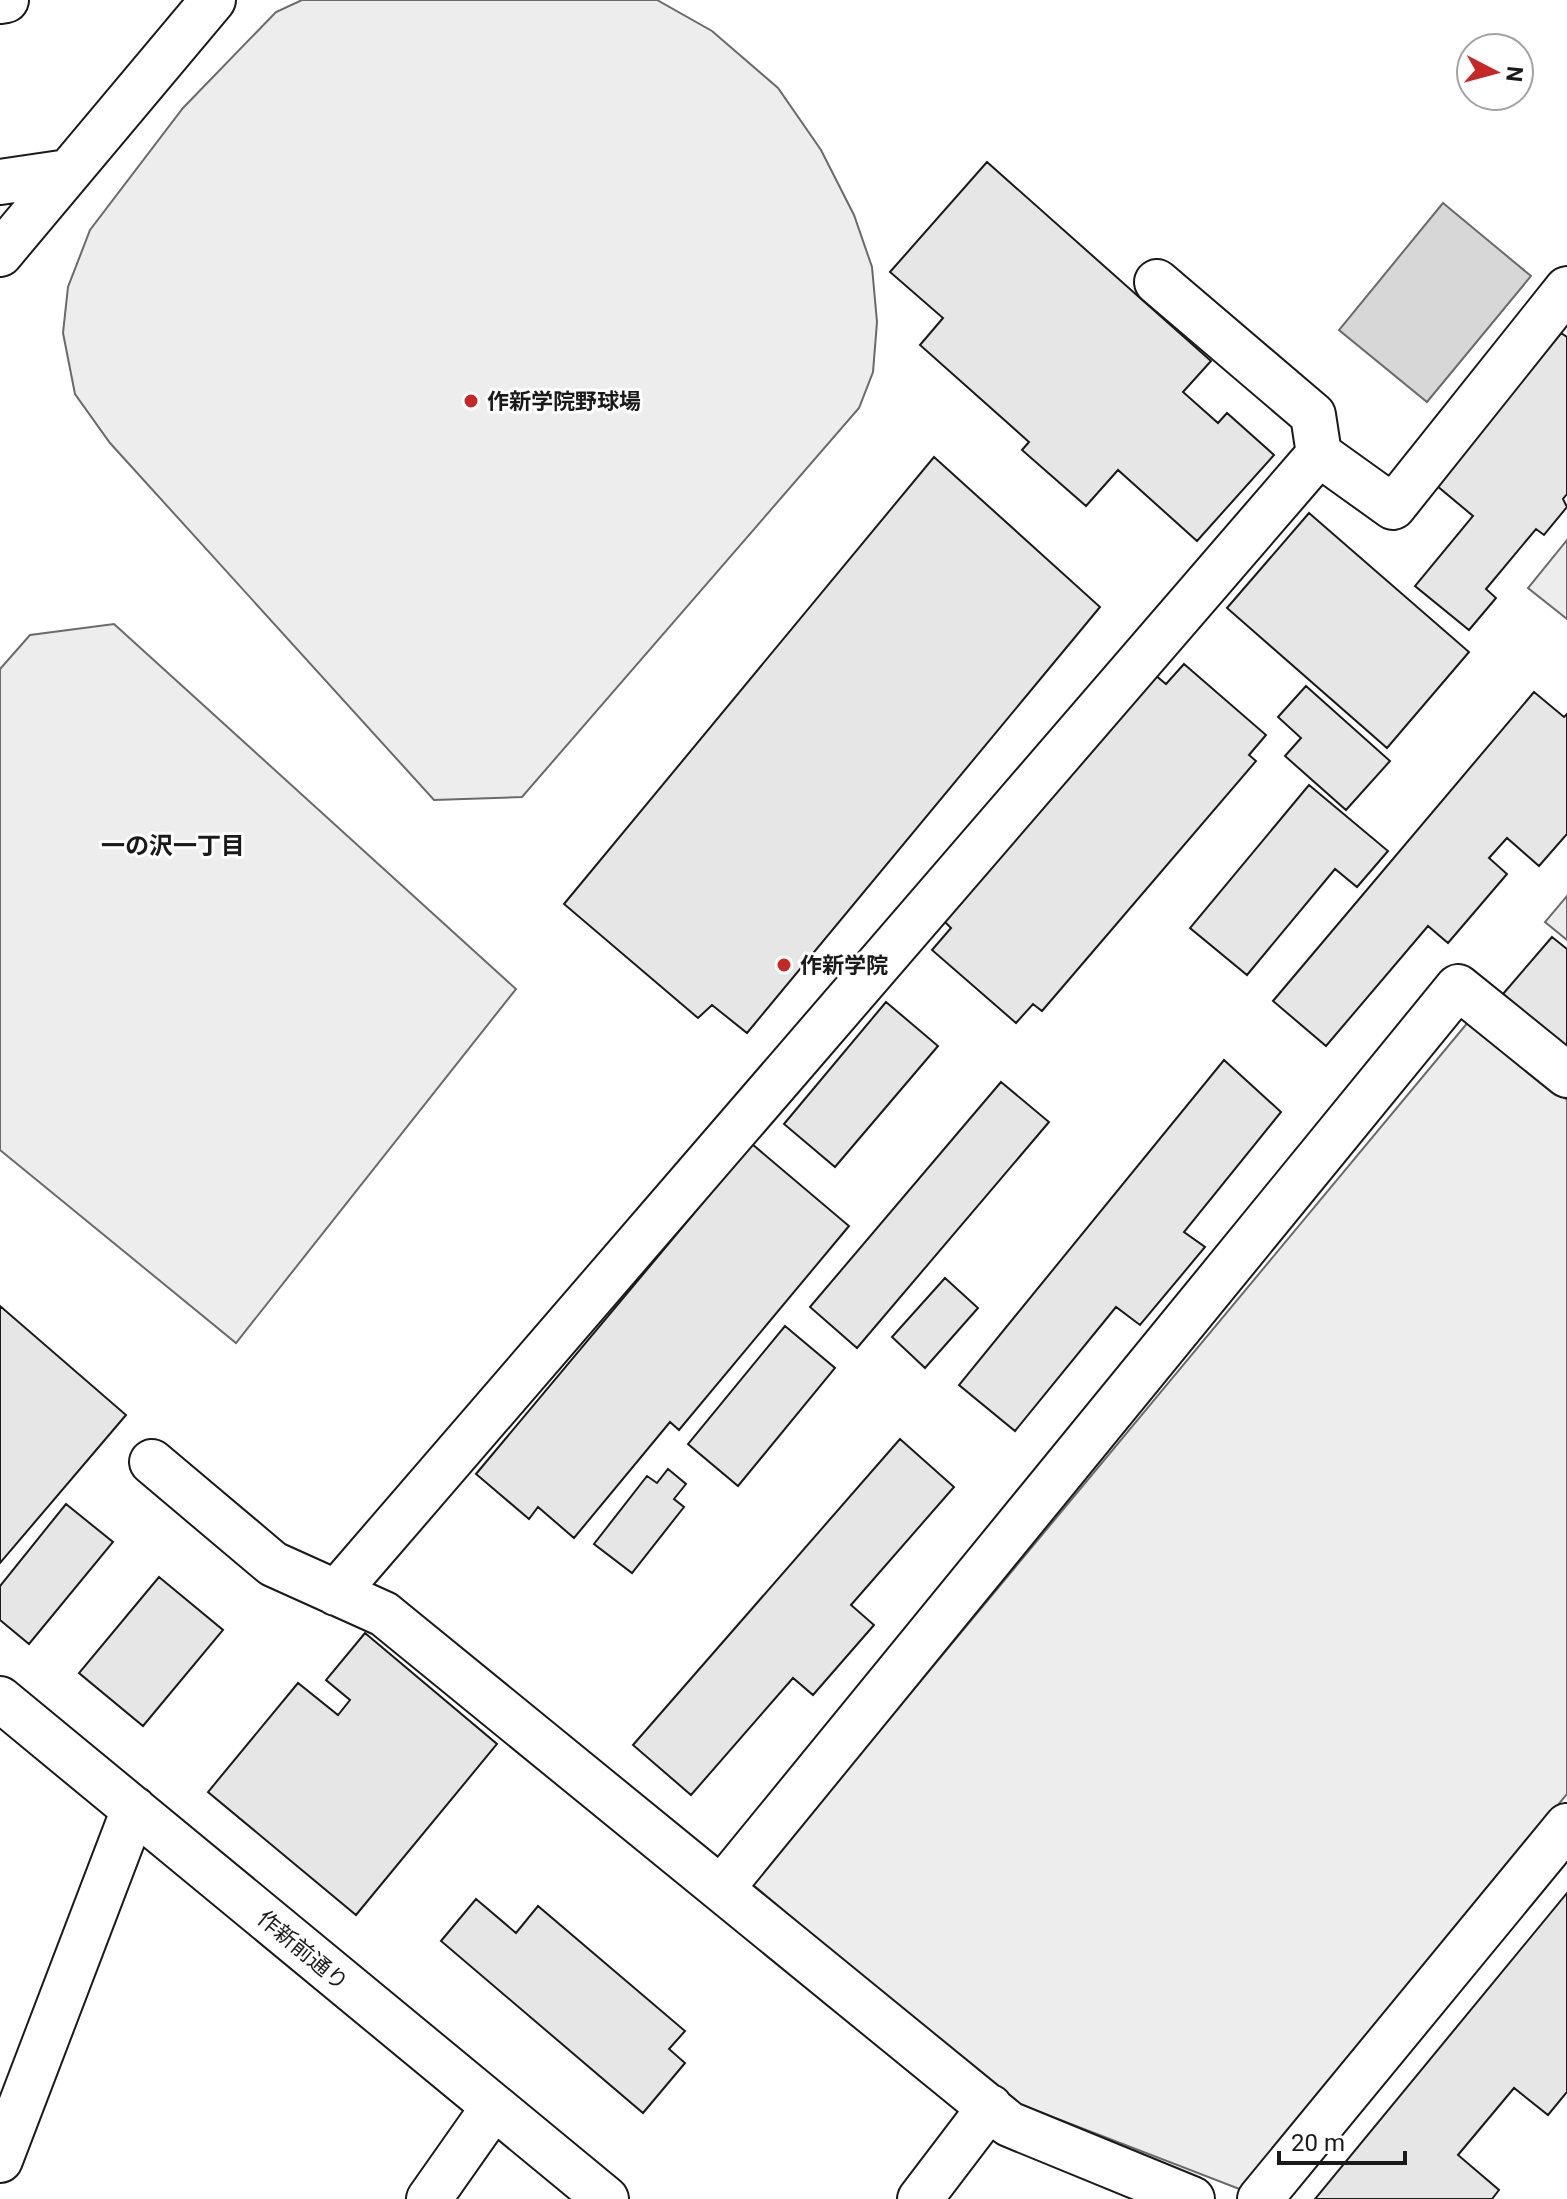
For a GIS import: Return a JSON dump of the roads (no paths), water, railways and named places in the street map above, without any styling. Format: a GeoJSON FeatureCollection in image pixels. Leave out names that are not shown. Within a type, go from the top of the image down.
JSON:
{"type":"FeatureCollection","features":[{"type":"Feature","properties":{"kind":"street"},"geometry":{"type":"LineString","coordinates":[[0,1],[6,0]]}},
{"type":"Feature","properties":{"kind":"street"},"geometry":{"type":"LineString","coordinates":[[0,254],[213,0]]}},
{"type":"Feature","properties":{"kind":"street"},"geometry":{"type":"LineString","coordinates":[[0,182],[68,172]]}},
{"type":"Feature","properties":{"kind":"street"},"geometry":{"type":"LineString","coordinates":[[1157,282],[1313,415],[1319,454],[1393,507],[1567,289]]}},
{"type":"Feature","properties":{"kind":"street"},"geometry":{"type":"LineString","coordinates":[[336,1593],[1319,454]]}},
{"type":"Feature","properties":{"kind":"street"},"geometry":{"type":"LineString","coordinates":[[721,1889],[1458,987],[1567,1075]]}},
{"type":"Feature","properties":{"kind":"street"},"geometry":{"type":"LineString","coordinates":[[152,1462],[273,1564],[384,1614],[1009,2124],[1192,2199]]}},
{"type":"Feature","properties":{"kind":"street","name":"作新前通り"},"geometry":{"type":"LineString","coordinates":[[0,1699],[602,2197]]}},
{"type":"Feature","properties":{"kind":"street"},"geometry":{"type":"LineString","coordinates":[[0,2160],[134,1809]]}},
{"type":"Feature","properties":{"kind":"street"},"geometry":{"type":"LineString","coordinates":[[1260,2199],[1567,1826]]}},
{"type":"Feature","properties":{"kind":"street"},"geometry":{"type":"LineString","coordinates":[[920,2199],[990,2107]]}},
{"type":"Feature","properties":{"kind":"street"},"geometry":{"type":"LineString","coordinates":[[429,2199],[493,2108]]}},
{"type":"Feature","properties":{"kind":"place","name":"作新学院野球場"},"geometry":{"type":"Point","coordinates":[471,401]}},
{"type":"Feature","properties":{"kind":"place","name":"作新学院"},"geometry":{"type":"Point","coordinates":[784,965]}},
{"type":"Feature","properties":{"kind":"district","name":"一の沢一丁目"},"geometry":{"type":"Point","coordinates":[173,846]}}]}
